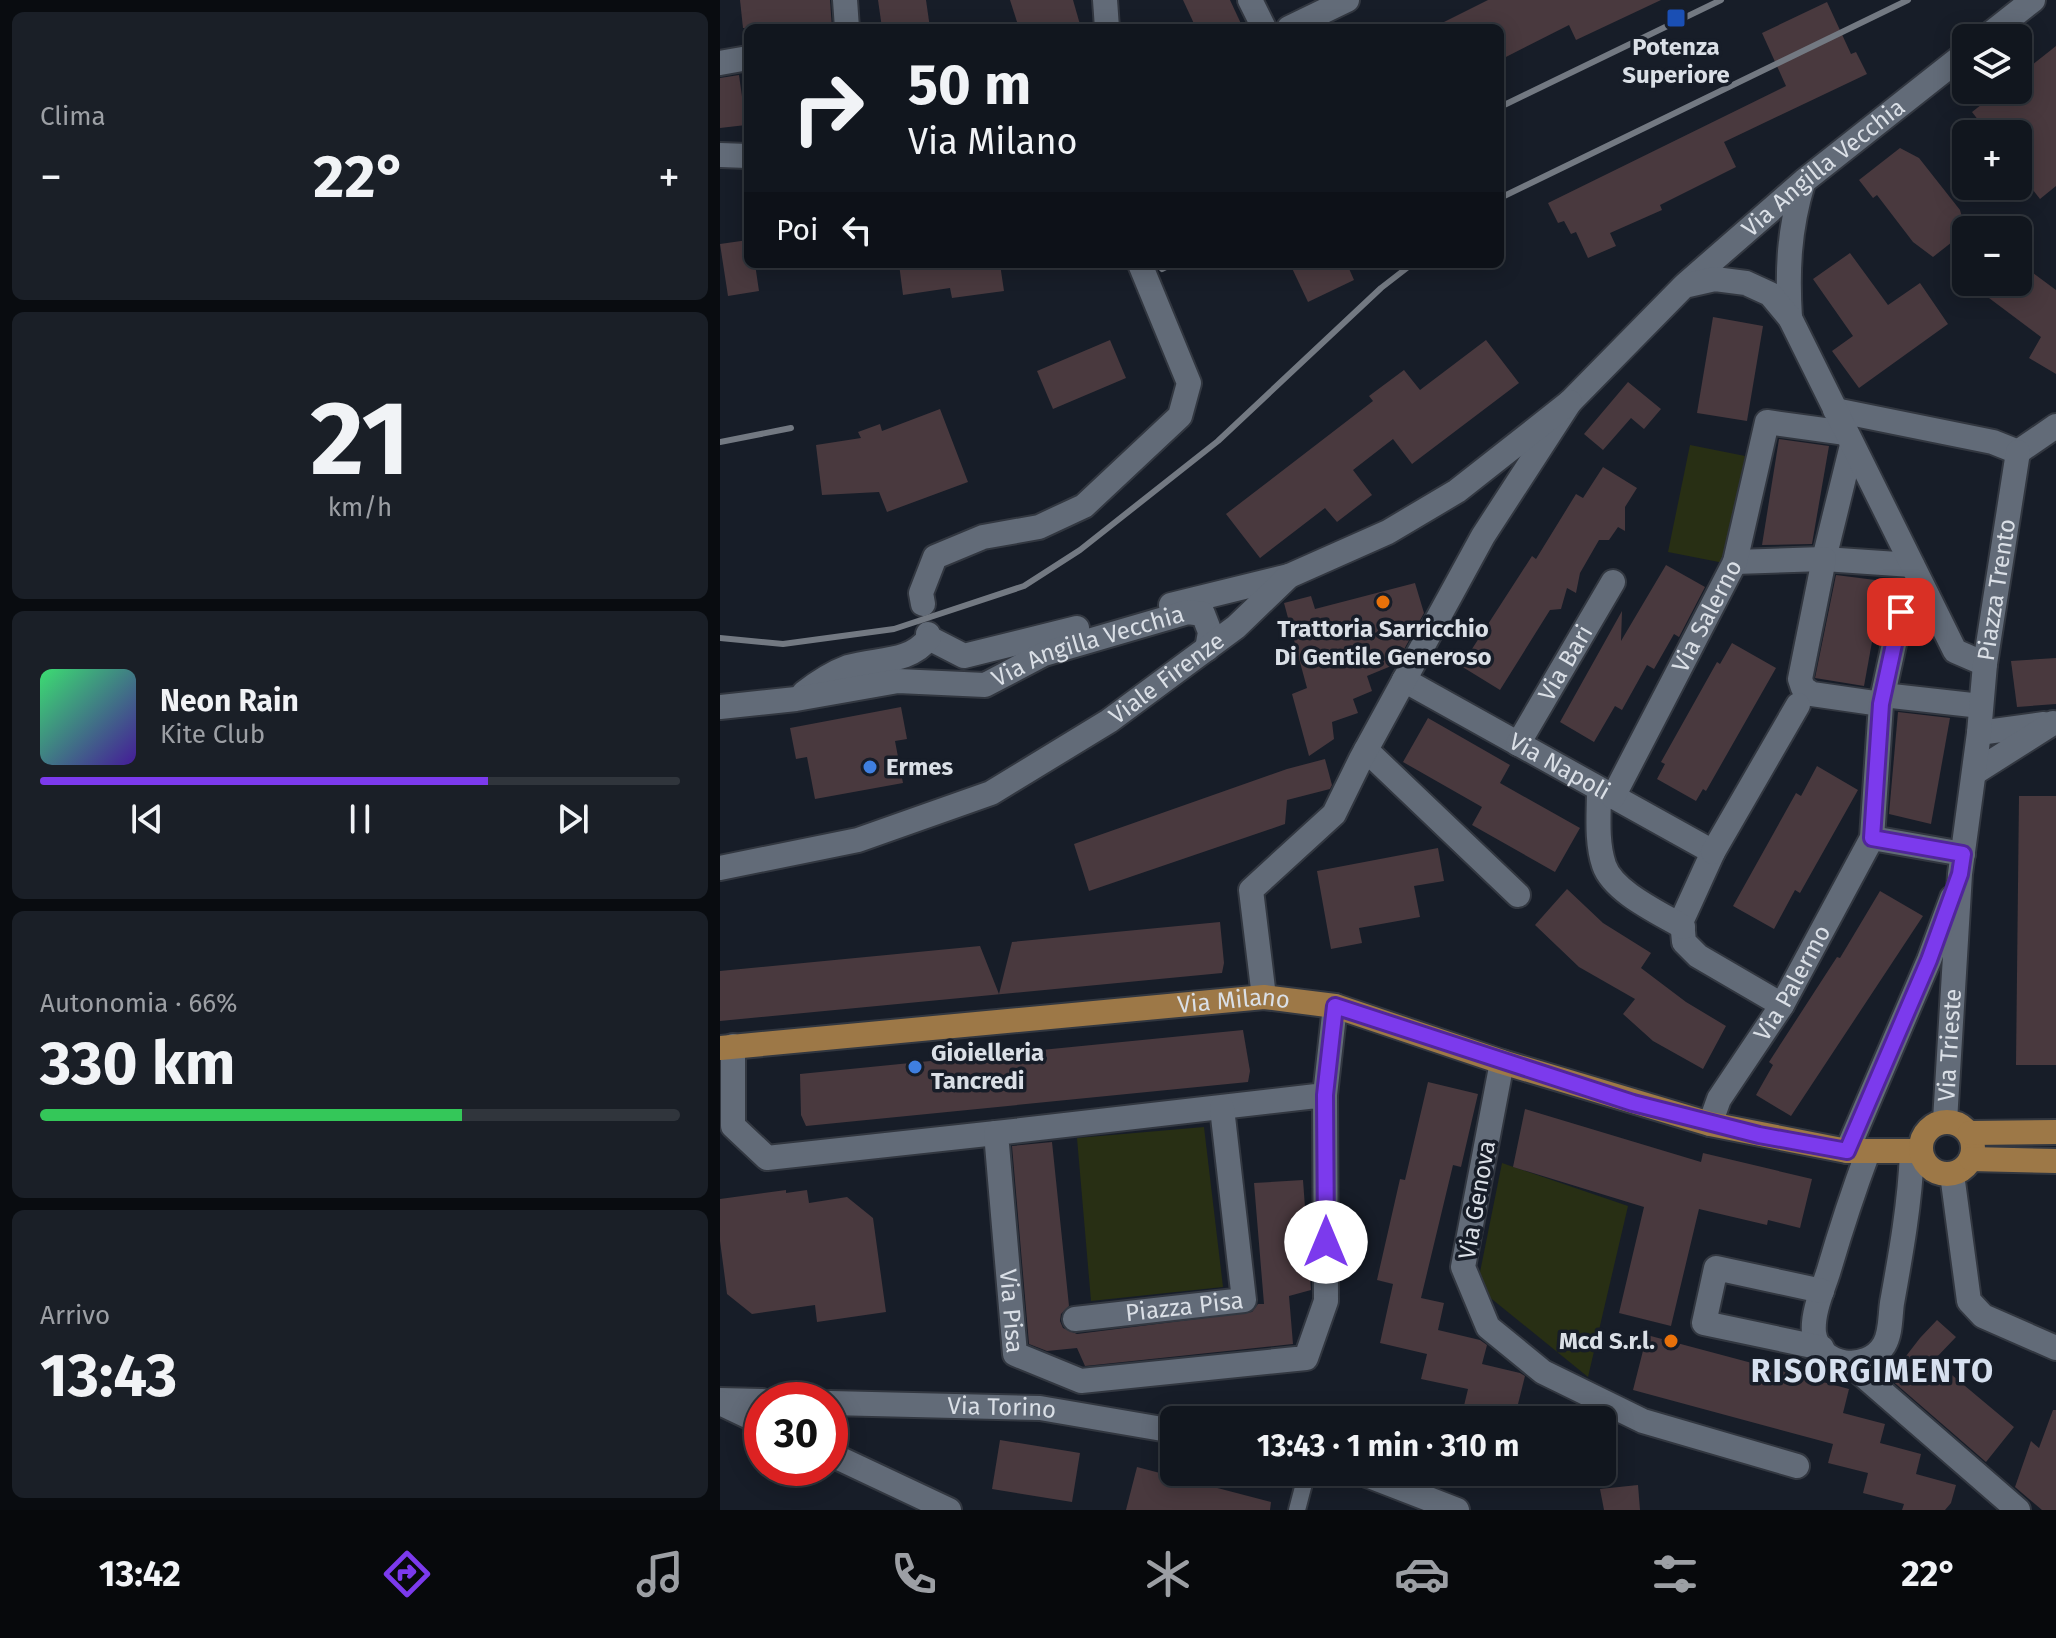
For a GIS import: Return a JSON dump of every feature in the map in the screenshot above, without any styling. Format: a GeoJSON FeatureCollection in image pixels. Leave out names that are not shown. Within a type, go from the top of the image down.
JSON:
{"type":"FeatureCollection","features":[{"type":"Feature","properties":{"kind":"main road","name":"Via Milano"},"geometry":{"type":"LineString","coordinates":[[726,1047],[1264,997],[1335,1006],[1502,1062],[1710,1124],[1858,1151],[1916,1152]]}},
{"type":"Feature","properties":{"kind":"main road"},"geometry":{"type":"LineString","coordinates":[[1945,1121],[1960,1124],[1970,1133],[1974,1146],[1971,1159],[1963,1169],[1952,1174],[1931,1170],[1916,1152],[1931,1125],[1945,1121]]}},
{"type":"Feature","properties":{"kind":"main road"},"geometry":{"type":"LineString","coordinates":[[1970,1133],[2056,1132]]}},
{"type":"Feature","properties":{"kind":"main road"},"geometry":{"type":"LineString","coordinates":[[1971,1159],[2056,1161]]}},
{"type":"Feature","properties":{"kind":"street"},"geometry":{"type":"LineString","coordinates":[[845,0],[847,24]]}},
{"type":"Feature","properties":{"kind":"street"},"geometry":{"type":"LineString","coordinates":[[1105,0],[1107,24]]}},
{"type":"Feature","properties":{"kind":"street"},"geometry":{"type":"LineString","coordinates":[[1250,0],[1262,24]]}},
{"type":"Feature","properties":{"kind":"street"},"geometry":{"type":"LineString","coordinates":[[1297,24],[1347,0]]}},
{"type":"Feature","properties":{"kind":"street"},"geometry":{"type":"LineString","coordinates":[[2003,24],[2033,0]]}},
{"type":"Feature","properties":{"kind":"street"},"geometry":{"type":"LineString","coordinates":[[720,63],[744,59]]}},
{"type":"Feature","properties":{"kind":"street","name":"Via Angilla Vecchia"},"geometry":{"type":"LineString","coordinates":[[1570,402],[1684,286],[1804,181],[1952,64]]}},
{"type":"Feature","properties":{"kind":"street"},"geometry":{"type":"LineString","coordinates":[[720,155],[744,156]]}},
{"type":"Feature","properties":{"kind":"street"},"geometry":{"type":"LineString","coordinates":[[1790,318],[1788,249],[1804,181]]}},
{"type":"Feature","properties":{"kind":"street"},"geometry":{"type":"LineString","coordinates":[[923,604],[921,593],[935,557],[983,537],[1039,527],[1084,506],[1180,416],[1189,383],[1142,268]]}},
{"type":"Feature","properties":{"kind":"street"},"geometry":{"type":"LineString","coordinates":[[1684,286],[1715,279],[1746,283],[1770,294],[1790,318],[1835,410],[1993,442],[2018,452],[2056,426]]}},
{"type":"Feature","properties":{"kind":"street"},"geometry":{"type":"LineString","coordinates":[[1264,997],[1251,890],[1334,814],[1483,536],[1570,402]]}},
{"type":"Feature","properties":{"kind":"street","name":"Viale Firenze"},"geometry":{"type":"LineString","coordinates":[[720,868],[858,840],[991,793],[1109,721],[1236,627],[1289,576],[1388,532],[1457,491],[1570,402]]}},
{"type":"Feature","properties":{"kind":"street","name":"Piazza Trento"},"geometry":{"type":"LineString","coordinates":[[1835,410],[1955,651],[1985,664],[2018,452]]}},
{"type":"Feature","properties":{"kind":"street","name":"Via Salerno"},"geometry":{"type":"LineString","coordinates":[[1683,927],[1620,888],[1605,868],[1599,836],[1606,793],[1735,562],[1767,422],[1849,439]]}},
{"type":"Feature","properties":{"kind":"street"},"geometry":{"type":"LineString","coordinates":[[1849,439],[1800,679],[1803,688],[1812,694],[1981,706]]}},
{"type":"Feature","properties":{"kind":"street"},"geometry":{"type":"LineString","coordinates":[[1735,562],[1824,559],[1912,565]]}},
{"type":"Feature","properties":{"kind":"street","name":"Via Angilla Vecchia"},"geometry":{"type":"LineString","coordinates":[[796,699],[821,680],[849,667],[894,659],[920,650],[928,636],[964,656],[1289,576]]}},
{"type":"Feature","properties":{"kind":"street","name":"Via Bari"},"geometry":{"type":"LineString","coordinates":[[1518,744],[1613,582]]}},
{"type":"Feature","properties":{"kind":"street","name":"Via Palermo"},"geometry":{"type":"LineString","coordinates":[[1710,1124],[1719,1099],[1782,1005],[1872,838],[1882,700],[1901,612],[1927,595]]}},
{"type":"Feature","properties":{"kind":"street","name":"Via Angilla Vecchia"},"geometry":{"type":"LineString","coordinates":[[720,707],[796,699],[898,681],[985,685],[1044,654],[1188,612],[1203,614],[1210,632],[1207,649]]}},
{"type":"Feature","properties":{"kind":"street","name":"Via Trieste"},"geometry":{"type":"LineString","coordinates":[[1945,1121],[1962,864],[1985,664]]}},
{"type":"Feature","properties":{"kind":"street","name":"Via Napoli"},"geometry":{"type":"LineString","coordinates":[[1404,680],[1713,852]]}},
{"type":"Feature","properties":{"kind":"street"},"geometry":{"type":"LineString","coordinates":[[1782,1005],[1698,956],[1684,942],[1682,920],[1713,852],[1798,705]]}},
{"type":"Feature","properties":{"kind":"street"},"geometry":{"type":"LineString","coordinates":[[1979,733],[2055,723]]}},
{"type":"Feature","properties":{"kind":"street"},"geometry":{"type":"LineString","coordinates":[[1974,773],[2055,723]]}},
{"type":"Feature","properties":{"kind":"street"},"geometry":{"type":"LineString","coordinates":[[1366,750],[1518,895]]}},
{"type":"Feature","properties":{"kind":"street"},"geometry":{"type":"LineString","coordinates":[[1872,838],[1962,864]]}},
{"type":"Feature","properties":{"kind":"street","name":"Via Trieste"},"geometry":{"type":"LineString","coordinates":[[1822,1348],[1814,1331],[1814,1318],[1851,1196],[1858,1151],[1962,864]]}},
{"type":"Feature","properties":{"kind":"street","name":"Via Pisa"},"geometry":{"type":"LineString","coordinates":[[996,1133],[1015,1354],[1081,1381],[1306,1358],[1326,1301],[1325,1095],[1335,1006]]}},
{"type":"Feature","properties":{"kind":"street"},"geometry":{"type":"LineString","coordinates":[[726,1047],[733,1126],[767,1158],[1325,1095]]}},
{"type":"Feature","properties":{"kind":"street","name":"Via Genova"},"geometry":{"type":"LineString","coordinates":[[1502,1062],[1463,1267],[1488,1327],[1543,1372],[1643,1421],[1797,1466]]}},
{"type":"Feature","properties":{"kind":"street","name":"Piazza Pisa"},"geometry":{"type":"LineString","coordinates":[[1075,1319],[1244,1300],[1222,1108]]}},
{"type":"Feature","properties":{"kind":"street"},"geometry":{"type":"LineString","coordinates":[[1822,1291],[1716,1268],[1704,1323],[1822,1348],[1837,1361],[1850,1364],[1874,1356],[1883,1347],[1888,1335],[1916,1152]]}},
{"type":"Feature","properties":{"kind":"street"},"geometry":{"type":"LineString","coordinates":[[1952,1174],[1969,1301],[1983,1316],[2056,1348]]}},
{"type":"Feature","properties":{"kind":"street"},"geometry":{"type":"LineString","coordinates":[[1850,1364],[2018,1510]]}},
{"type":"Feature","properties":{"kind":"street"},"geometry":{"type":"LineString","coordinates":[[720,1402],[744,1401]]}},
{"type":"Feature","properties":{"kind":"street"},"geometry":{"type":"LineString","coordinates":[[720,1402],[744,1414]]}},
{"type":"Feature","properties":{"kind":"street","name":"Via Torino"},"geometry":{"type":"LineString","coordinates":[[848,1403],[1040,1408],[1160,1429]]}},
{"type":"Feature","properties":{"kind":"street"},"geometry":{"type":"LineString","coordinates":[[848,1462],[949,1510]]}},
{"type":"Feature","properties":{"kind":"street"},"geometry":{"type":"LineString","coordinates":[[1395,1486],[1457,1510]]}},
{"type":"Feature","properties":{"kind":"lane"},"geometry":{"type":"LineString","coordinates":[[1297,1510],[1303,1486]]}},
{"type":"Feature","properties":{"kind":"green space"},"geometry":{"type":"Polygon","coordinates":[[[1690,445],[1745,456],[1724,563],[1668,552],[1690,445]]]}},
{"type":"Feature","properties":{"kind":"green space"},"geometry":{"type":"Polygon","coordinates":[[[1204,1127],[1223,1287],[1091,1301],[1077,1138],[1204,1127]]]}},
{"type":"Feature","properties":{"kind":"green space"},"geometry":{"type":"Polygon","coordinates":[[[1502,1163],[1628,1206],[1588,1377],[1477,1287],[1502,1163]]]}},
{"type":"Feature","properties":{"kind":"building"},"geometry":{"type":"Polygon","coordinates":[[[740,0],[830,0],[832,24],[744,24],[743,28],[740,0]]]}},
{"type":"Feature","properties":{"kind":"building"},"geometry":{"type":"Polygon","coordinates":[[[878,0],[926,0],[929,24],[881,24],[878,0]]]}},
{"type":"Feature","properties":{"kind":"building"},"geometry":{"type":"Polygon","coordinates":[[[1010,0],[1073,0],[1080,24],[1018,24],[1010,0]]]}},
{"type":"Feature","properties":{"kind":"building"},"geometry":{"type":"Polygon","coordinates":[[[1183,0],[1230,0],[1241,24],[1194,24],[1183,0]]]}},
{"type":"Feature","properties":{"kind":"building"},"geometry":{"type":"Polygon","coordinates":[[[1488,0],[1661,0],[1576,40],[1569,25],[1504,58],[1504,24],[1440,24],[1488,0]]]}},
{"type":"Feature","properties":{"kind":"building"},"geometry":{"type":"Polygon","coordinates":[[[1827,2],[1851,54],[1856,52],[1867,74],[1724,142],[1736,167],[1660,205],[1662,210],[1610,233],[1616,246],[1588,258],[1576,232],[1571,234],[1564,221],[1558,223],[1548,203],[1786,86],[1762,33],[1827,2]]]}},
{"type":"Feature","properties":{"kind":"building"},"geometry":{"type":"Polygon","coordinates":[[[2056,46],[2056,186],[2040,199],[2032,189],[2032,120],[1978,120],[1972,112],[1982,104],[2032,104],[2032,65],[2056,46]]]}},
{"type":"Feature","properties":{"kind":"building"},"geometry":{"type":"Polygon","coordinates":[[[739,75],[744,125],[720,128],[720,78],[739,75]]]}},
{"type":"Feature","properties":{"kind":"building"},"geometry":{"type":"Polygon","coordinates":[[[1900,148],[1919,158],[1960,210],[1962,216],[1952,216],[1952,242],[1933,257],[1913,242],[1877,195],[1873,198],[1859,180],[1900,148]]]}},
{"type":"Feature","properties":{"kind":"building"},"geometry":{"type":"Polygon","coordinates":[[[744,241],[744,268],[756,268],[759,291],[728,296],[720,244],[744,241]]]}},
{"type":"Feature","properties":{"kind":"building"},"geometry":{"type":"Polygon","coordinates":[[[1850,253],[1888,305],[1920,283],[1948,324],[1859,388],[1832,351],[1853,336],[1813,279],[1850,253]]]}},
{"type":"Feature","properties":{"kind":"building"},"geometry":{"type":"Polygon","coordinates":[[[900,268],[1001,268],[1004,291],[952,298],[950,288],[903,295],[900,268]]]}},
{"type":"Feature","properties":{"kind":"building"},"geometry":{"type":"Polygon","coordinates":[[[1292,268],[1349,268],[1354,280],[1308,302],[1292,268]]]}},
{"type":"Feature","properties":{"kind":"building"},"geometry":{"type":"Polygon","coordinates":[[[2032,272],[2056,290],[2056,374],[2029,358],[2041,337],[1986,296],[2032,296],[2032,272]]]}},
{"type":"Feature","properties":{"kind":"building"},"geometry":{"type":"Polygon","coordinates":[[[1713,317],[1763,326],[1747,421],[1697,413],[1713,317]]]}},
{"type":"Feature","properties":{"kind":"building"},"geometry":{"type":"Polygon","coordinates":[[[1110,340],[1126,378],[1053,409],[1037,371],[1110,340]]]}},
{"type":"Feature","properties":{"kind":"building"},"geometry":{"type":"Polygon","coordinates":[[[1486,340],[1519,383],[1412,464],[1393,439],[1353,470],[1372,495],[1337,522],[1325,508],[1260,558],[1226,514],[1373,401],[1369,396],[1404,370],[1420,390],[1486,340]]]}},
{"type":"Feature","properties":{"kind":"building"},"geometry":{"type":"Polygon","coordinates":[[[1628,382],[1661,409],[1644,429],[1631,418],[1603,450],[1584,434],[1628,382]]]}},
{"type":"Feature","properties":{"kind":"building"},"geometry":{"type":"Polygon","coordinates":[[[940,409],[968,482],[887,512],[879,492],[822,495],[816,445],[861,438],[858,432],[880,424],[882,431],[940,409]]]}},
{"type":"Feature","properties":{"kind":"building"},"geometry":{"type":"Polygon","coordinates":[[[1779,439],[1829,446],[1812,544],[1762,545],[1779,439]]]}},
{"type":"Feature","properties":{"kind":"building"},"geometry":{"type":"Polygon","coordinates":[[[1603,467],[1637,488],[1625,507],[1625,531],[1618,527],[1609,540],[1599,540],[1580,573],[1576,593],[1567,588],[1561,609],[1550,610],[1500,690],[1461,666],[1532,556],[1536,559],[1576,494],[1583,498],[1603,467]]]}},
{"type":"Feature","properties":{"kind":"building"},"geometry":{"type":"Polygon","coordinates":[[[1666,565],[1705,587],[1679,637],[1674,634],[1654,669],[1647,665],[1622,710],[1615,706],[1594,742],[1560,722],[1622,611],[1621,641],[1666,565]]]}},
{"type":"Feature","properties":{"kind":"building"},"geometry":{"type":"Polygon","coordinates":[[[1836,575],[1883,581],[1864,686],[1815,678],[1836,575]]]}},
{"type":"Feature","properties":{"kind":"building"},"geometry":{"type":"Polygon","coordinates":[[[1415,583],[1424,613],[1396,664],[1367,676],[1372,691],[1353,699],[1358,713],[1332,722],[1334,739],[1309,756],[1292,694],[1307,688],[1284,603],[1311,596],[1315,609],[1415,583]]]}},
{"type":"Feature","properties":{"kind":"building"},"geometry":{"type":"Polygon","coordinates":[[[1732,643],[1776,668],[1706,791],[1703,789],[1696,801],[1657,779],[1665,764],[1661,762],[1717,662],[1720,664],[1732,643]]]}},
{"type":"Feature","properties":{"kind":"building"},"geometry":{"type":"Polygon","coordinates":[[[2056,658],[2056,704],[2017,707],[2011,661],[2056,658]]]}},
{"type":"Feature","properties":{"kind":"building"},"geometry":{"type":"Polygon","coordinates":[[[901,707],[907,739],[895,741],[903,783],[815,799],[807,757],[796,759],[790,728],[901,707]]]}},
{"type":"Feature","properties":{"kind":"building"},"geometry":{"type":"Polygon","coordinates":[[[1898,712],[1950,718],[1931,824],[1889,814],[1898,712]]]}},
{"type":"Feature","properties":{"kind":"building"},"geometry":{"type":"Polygon","coordinates":[[[1428,718],[1510,765],[1500,783],[1580,828],[1555,872],[1472,825],[1482,807],[1403,762],[1428,718]]]}},
{"type":"Feature","properties":{"kind":"building"},"geometry":{"type":"Polygon","coordinates":[[[1325,759],[1332,785],[1330,789],[1287,800],[1285,824],[1089,891],[1074,844],[1287,769],[1325,759]]]}},
{"type":"Feature","properties":{"kind":"building"},"geometry":{"type":"Polygon","coordinates":[[[1817,766],[1858,790],[1800,893],[1795,890],[1774,929],[1733,906],[1796,793],[1801,796],[1817,766]]]}},
{"type":"Feature","properties":{"kind":"building"},"geometry":{"type":"Polygon","coordinates":[[[2019,796],[2056,796],[2056,1065],[2016,1065],[2019,796]]]}},
{"type":"Feature","properties":{"kind":"building"},"geometry":{"type":"Polygon","coordinates":[[[1438,848],[1444,881],[1414,886],[1420,917],[1359,928],[1362,943],[1331,949],[1317,871],[1438,848]]]}},
{"type":"Feature","properties":{"kind":"building"},"geometry":{"type":"Polygon","coordinates":[[[1567,889],[1603,923],[1651,953],[1641,968],[1686,1002],[1726,1026],[1703,1069],[1653,1041],[1623,1014],[1635,999],[1579,967],[1535,925],[1567,889]]]}},
{"type":"Feature","properties":{"kind":"building"},"geometry":{"type":"Polygon","coordinates":[[[1880,891],[1923,916],[1791,1116],[1756,1095],[1773,1065],[1769,1062],[1837,957],[1840,958],[1880,891]]]}},
{"type":"Feature","properties":{"kind":"building"},"geometry":{"type":"Polygon","coordinates":[[[1220,922],[1222,973],[720,1021],[720,971],[980,946],[999,994],[1012,942],[1220,922]]]}},
{"type":"Feature","properties":{"kind":"building"},"geometry":{"type":"Polygon","coordinates":[[[1243,1030],[1250,1071],[1248,1082],[806,1126],[801,1115],[800,1074],[1243,1030]]]}},
{"type":"Feature","properties":{"kind":"building"},"geometry":{"type":"Polygon","coordinates":[[[1428,1082],[1478,1094],[1461,1167],[1453,1165],[1421,1298],[1444,1303],[1438,1330],[1480,1340],[1487,1345],[1482,1364],[1525,1376],[1518,1406],[1464,1406],[1468,1389],[1421,1379],[1427,1354],[1380,1343],[1393,1284],[1377,1280],[1400,1179],[1405,1180],[1428,1082]]]}},
{"type":"Feature","properties":{"kind":"building"},"geometry":{"type":"Polygon","coordinates":[[[1525,1109],[1701,1162],[1703,1153],[1812,1179],[1800,1228],[1768,1220],[1767,1225],[1699,1209],[1671,1326],[1619,1313],[1644,1207],[1513,1167],[1525,1109]]]}},
{"type":"Feature","properties":{"kind":"building"},"geometry":{"type":"Polygon","coordinates":[[[1052,1142],[1069,1306],[1061,1314],[1063,1328],[1077,1334],[1252,1312],[1258,1304],[1264,1304],[1254,1183],[1303,1180],[1311,1290],[1289,1296],[1293,1344],[1085,1366],[1077,1348],[1047,1351],[1029,1344],[1012,1146],[1052,1142]]]}},
{"type":"Feature","properties":{"kind":"building"},"geometry":{"type":"Polygon","coordinates":[[[786,1190],[786,1193],[807,1190],[809,1203],[847,1197],[873,1218],[886,1312],[817,1322],[815,1305],[752,1314],[727,1294],[720,1241],[720,1199],[786,1190]]]}},
{"type":"Feature","properties":{"kind":"building"},"geometry":{"type":"Polygon","coordinates":[[[1937,1320],[1956,1337],[1934,1360],[2014,1427],[1986,1462],[1889,1378],[1937,1320]]]}},
{"type":"Feature","properties":{"kind":"building"},"geometry":{"type":"Polygon","coordinates":[[[1647,1335],[1849,1389],[1843,1413],[1885,1424],[1880,1443],[1921,1454],[1916,1474],[1956,1485],[1951,1503],[1945,1510],[1902,1510],[1904,1504],[1863,1493],[1868,1473],[1828,1463],[1833,1444],[1633,1390],[1647,1335]]]}},
{"type":"Feature","properties":{"kind":"building"},"geometry":{"type":"Polygon","coordinates":[[[2053,1410],[2056,1410],[2056,1510],[2042,1510],[2015,1487],[2031,1441],[2039,1448],[2053,1410]]]}},
{"type":"Feature","properties":{"kind":"building"},"geometry":{"type":"Polygon","coordinates":[[[1000,1440],[1080,1453],[1072,1502],[992,1489],[1000,1440]]]}},
{"type":"Feature","properties":{"kind":"building"},"geometry":{"type":"Polygon","coordinates":[[[1137,1467],[1160,1473],[1160,1486],[1210,1486],[1271,1502],[1270,1510],[1126,1510],[1137,1467]]]}},
{"type":"Feature","properties":{"kind":"building"},"geometry":{"type":"Polygon","coordinates":[[[1638,1485],[1640,1510],[1604,1510],[1600,1489],[1638,1485]]]}},
{"type":"Feature","properties":{"kind":"railway"},"geometry":{"type":"LineString","coordinates":[[1504,105],[1721,0]]}},
{"type":"Feature","properties":{"kind":"railway"},"geometry":{"type":"LineString","coordinates":[[1504,196],[1908,0]]}},
{"type":"Feature","properties":{"kind":"railway"},"geometry":{"type":"LineString","coordinates":[[720,638],[783,644],[894,629],[1024,586],[1080,550],[1218,441],[1381,288],[1407,268]]}},
{"type":"Feature","properties":{"kind":"railway"},"geometry":{"type":"LineString","coordinates":[[720,442],[791,428]]}},
{"type":"Feature","properties":{"kind":"place","name":"Potenza Superiore"},"geometry":{"type":"Point","coordinates":[1676,18]}},
{"type":"Feature","properties":{"kind":"place","name":"Trattoria Sarricchio Di Gentile Generoso"},"geometry":{"type":"Point","coordinates":[1383,602]}},
{"type":"Feature","properties":{"kind":"place","name":"Ermes"},"geometry":{"type":"Point","coordinates":[870,767]}},
{"type":"Feature","properties":{"kind":"place","name":"Gioielleria Tancredi"},"geometry":{"type":"Point","coordinates":[915,1067]}},
{"type":"Feature","properties":{"kind":"place","name":"Mcd S.r.l."},"geometry":{"type":"Point","coordinates":[1671,1341]}},
{"type":"Feature","properties":{"kind":"district","name":"RISORGIMENTO"},"geometry":{"type":"Point","coordinates":[1873,1371]}},
{"type":"Feature","properties":{"kind":"route"},"geometry":{"type":"LineString","coordinates":[[1326,1242],[1325,1095],[1335,1006],[1633,1103],[1759,1135],[1847,1151],[1929,960],[1960,874],[1963,854],[1872,838],[1881,704],[1901,612]]}}]}
